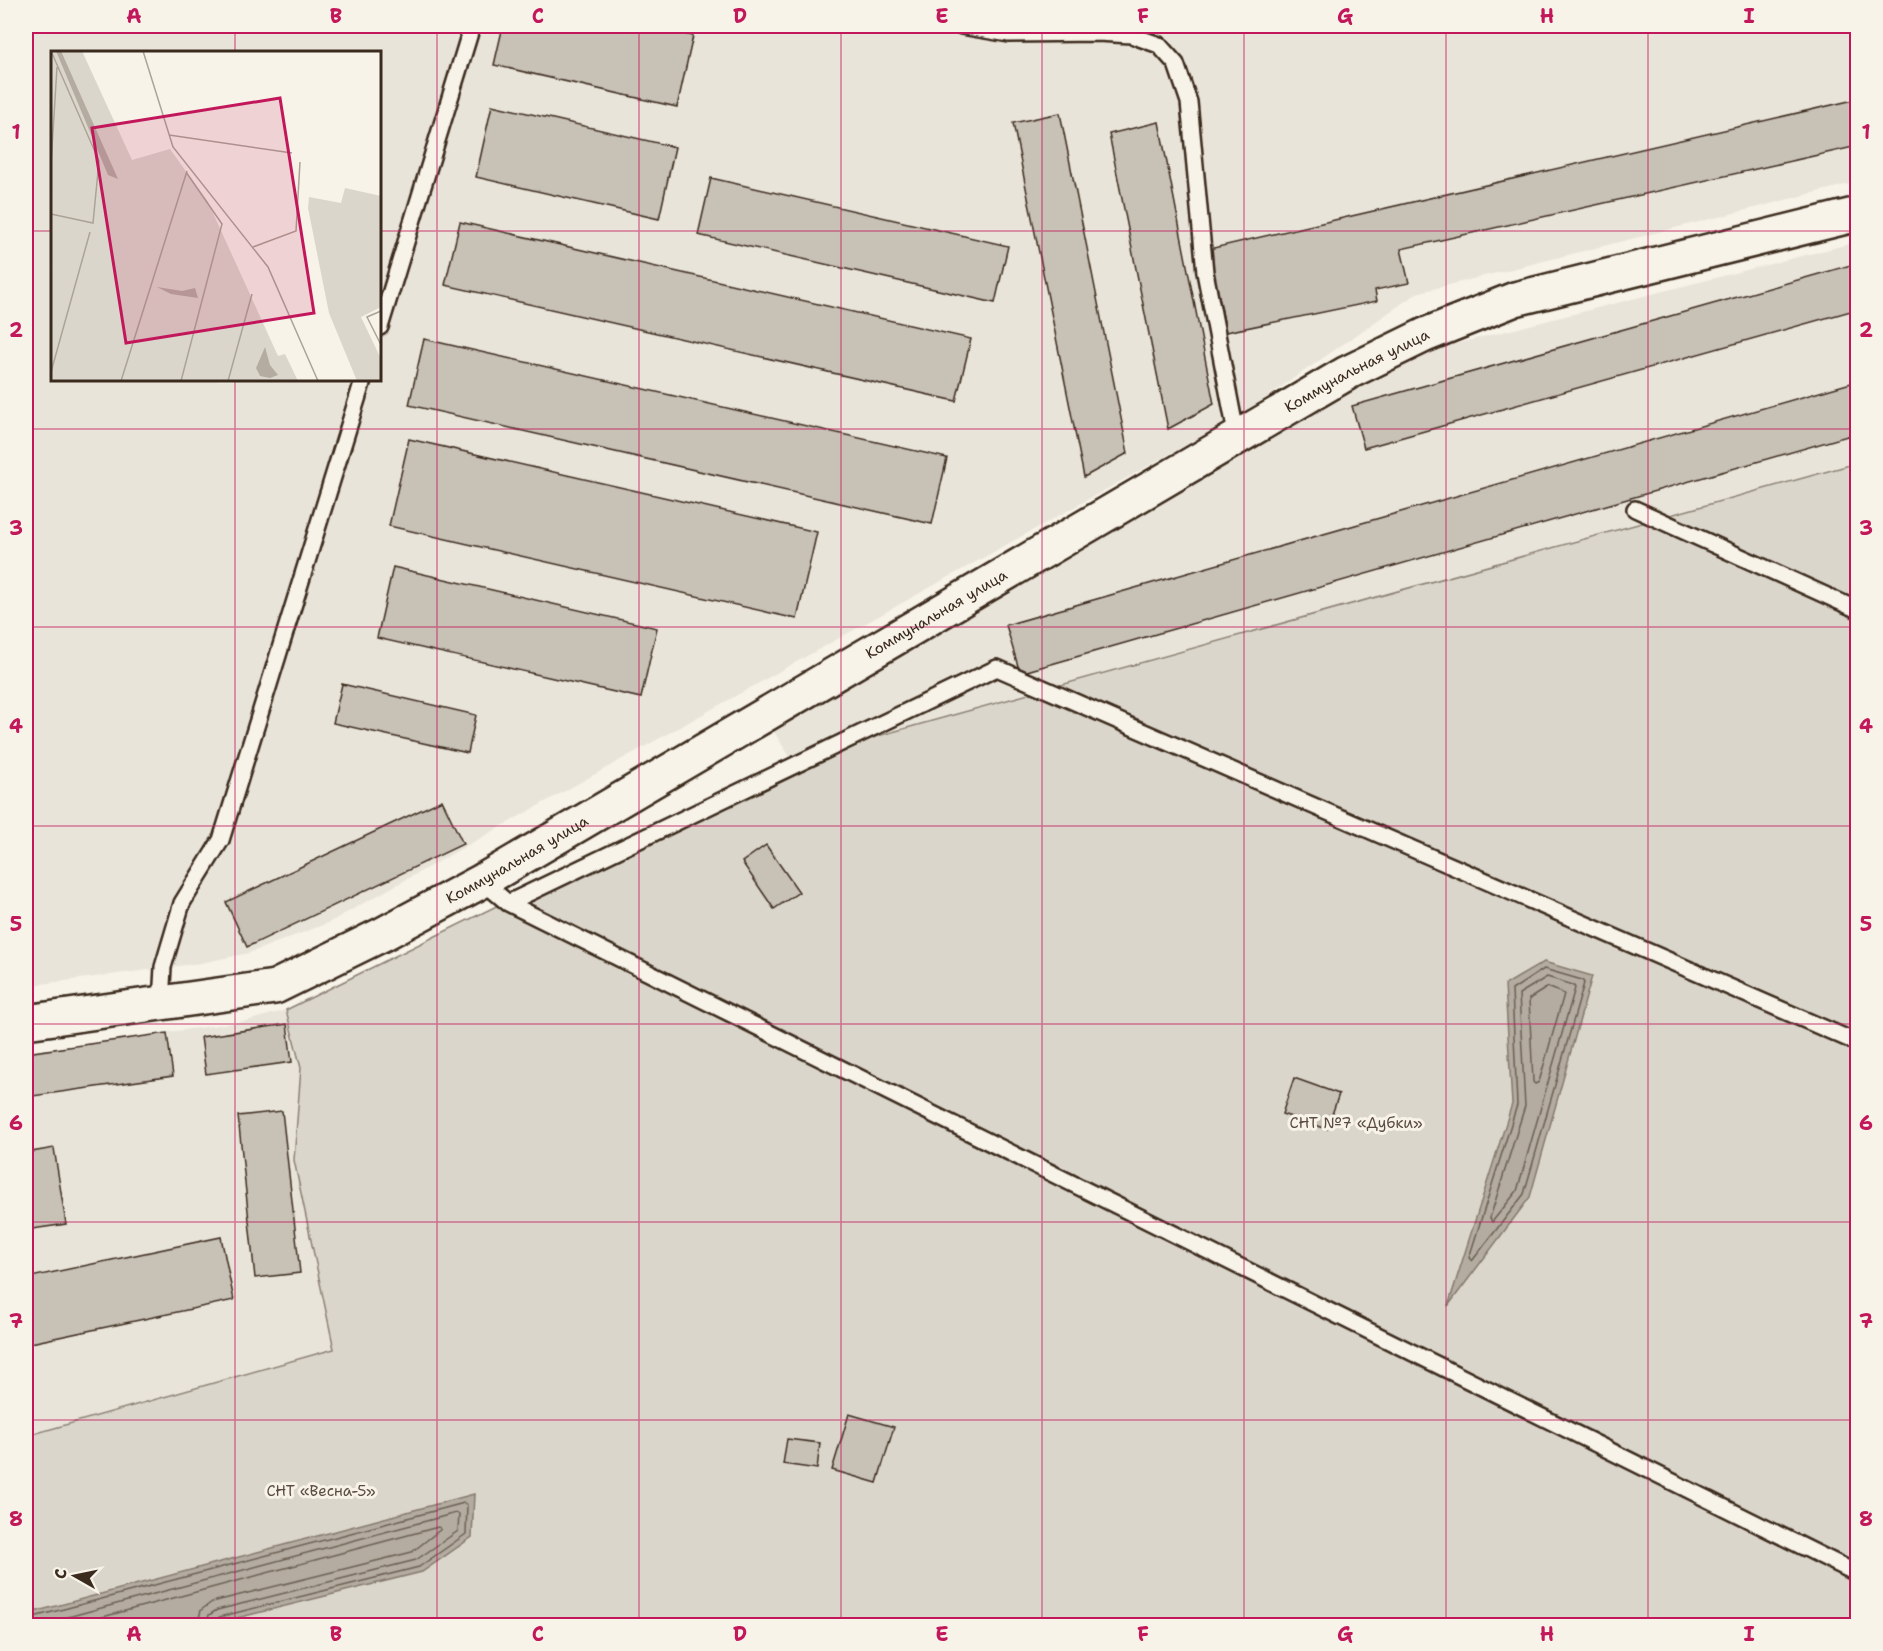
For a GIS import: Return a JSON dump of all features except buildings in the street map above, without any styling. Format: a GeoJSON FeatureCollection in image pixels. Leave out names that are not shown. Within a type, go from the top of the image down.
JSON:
{"type":"FeatureCollection","features":[{"type":"Feature","properties":{"kind":"street","name":"Коммунальная улица"},"geometry":{"type":"LineString","coordinates":[[26,1022],[275,987],[383,934],[482,881],[1347,373],[1425,335],[1515,299],[1857,214]]}},
{"type":"Feature","properties":{"kind":"lane"},"geometry":{"type":"LineString","coordinates":[[381,324],[472,26]]}},
{"type":"Feature","properties":{"kind":"lane"},"geometry":{"type":"LineString","coordinates":[[962,26],[1009,34],[1131,35],[1159,45],[1176,64],[1189,102],[1205,272],[1237,438]]}},
{"type":"Feature","properties":{"kind":"lane"},"geometry":{"type":"LineString","coordinates":[[161,1003],[163,968],[182,903],[222,840],[363,381]]}},
{"type":"Feature","properties":{"kind":"lane"},"geometry":{"type":"LineString","coordinates":[[1635,509],[1857,610]]}},
{"type":"Feature","properties":{"kind":"lane"},"geometry":{"type":"LineString","coordinates":[[508,903],[997,668],[1857,1043]]}},
{"type":"Feature","properties":{"kind":"lane"},"geometry":{"type":"LineString","coordinates":[[482,881],[508,903],[1857,1574]]}},
{"type":"Feature","properties":{"kind":"shaded area"},"geometry":{"type":"Polygon","coordinates":[[[26,26],[1857,26],[1857,182],[1417,293],[1245,412],[328,923],[249,953],[201,963],[26,986],[26,26]]]}},
{"type":"Feature","properties":{"kind":"shaded area"},"geometry":{"type":"Polygon","coordinates":[[[1857,242],[1857,463],[792,760],[767,721],[1412,355],[1857,242]]]}},
{"type":"Feature","properties":{"kind":"shaded area"},"geometry":{"type":"Polygon","coordinates":[[[286,1010],[301,1068],[294,1160],[334,1349],[26,1436],[26,1052],[247,1021],[286,1010]]]}},
{"type":"Feature","properties":{"kind":"green space","name":"СНТ №7 «Дубки»"},"geometry":{"type":"Polygon","coordinates":[[[1857,463],[1857,1625],[26,1626],[26,1436],[334,1349],[294,1160],[301,1068],[286,1010],[792,760],[1857,463]]]}},
{"type":"Feature","properties":{"kind":"water"},"geometry":{"type":"Polygon","coordinates":[[[1544,962],[1592,976],[1530,1197],[1448,1306],[1512,1104],[1505,985],[1544,962]]]}},
{"type":"Feature","properties":{"kind":"water"},"geometry":{"type":"Polygon","coordinates":[[[474,1494],[472,1537],[422,1572],[209,1625],[26,1625],[26,1614],[474,1494]]]}},
{"type":"Feature","properties":{"kind":"park label","name":"СНТ «Весна-5»"},"geometry":{"type":"Point","coordinates":[321,1491]}}]}
